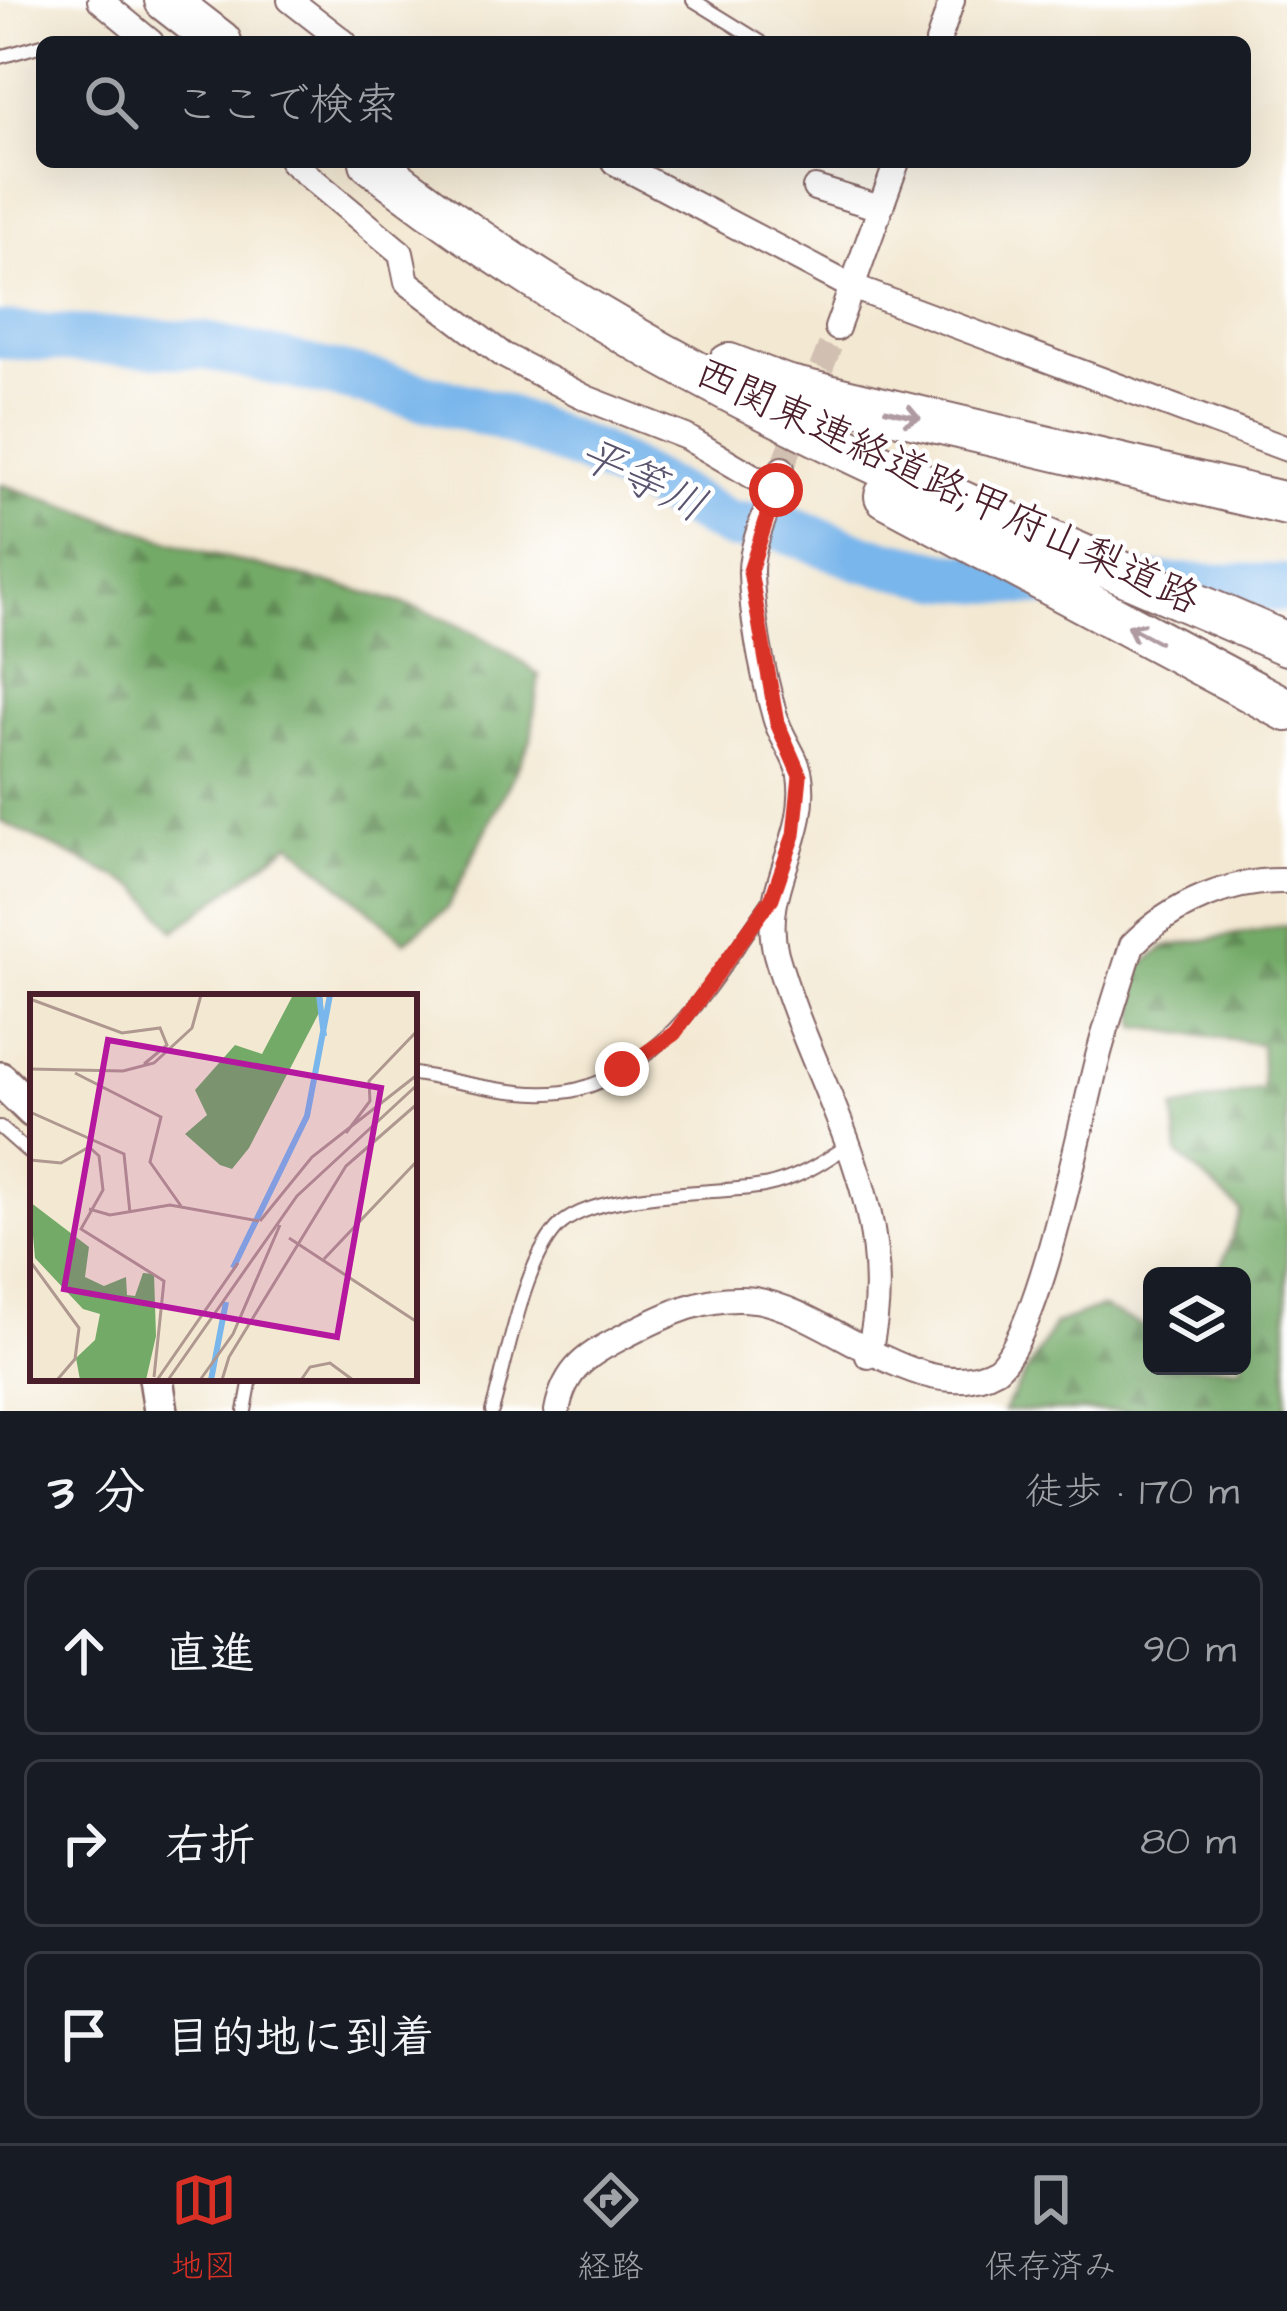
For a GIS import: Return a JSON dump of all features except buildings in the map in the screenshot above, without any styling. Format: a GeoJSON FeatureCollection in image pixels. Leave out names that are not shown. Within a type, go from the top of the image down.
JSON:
{"type":"FeatureCollection","features":[{"type":"Feature","properties":{"kind":"highway"},"geometry":{"type":"LineString","coordinates":[[166,0],[212,36]]}},
{"type":"Feature","properties":{"kind":"highway","name":"西関東連絡道路;甲府山梨道路"},"geometry":{"type":"LineString","coordinates":[[379,168],[436,213],[521,268],[703,376],[969,506],[1287,644]]}},
{"type":"Feature","properties":{"kind":"highway"},"geometry":{"type":"LineString","coordinates":[[521,268],[724,364],[785,386],[1287,504]]}},
{"type":"Feature","properties":{"kind":"highway"},"geometry":{"type":"LineString","coordinates":[[703,376],[774,427],[905,507],[1287,710]]}},
{"type":"Feature","properties":{"kind":"street"},"geometry":{"type":"LineString","coordinates":[[100,0],[144,36]]}},
{"type":"Feature","properties":{"kind":"street"},"geometry":{"type":"LineString","coordinates":[[290,0],[336,36]]}},
{"type":"Feature","properties":{"kind":"street"},"geometry":{"type":"LineString","coordinates":[[940,36],[952,0]]}},
{"type":"Feature","properties":{"kind":"street"},"geometry":{"type":"LineString","coordinates":[[299,168],[401,254],[406,282],[503,355],[586,398],[686,436],[779,479],[750,571],[777,723],[800,776],[794,835],[772,898],[775,951],[848,1145],[880,1273],[880,1309],[868,1356]]}},
{"type":"Feature","properties":{"kind":"street"},"geometry":{"type":"LineString","coordinates":[[625,168],[852,287],[1287,449]]}},
{"type":"Feature","properties":{"kind":"street"},"geometry":{"type":"LineString","coordinates":[[837,328],[895,168]]}},
{"type":"Feature","properties":{"kind":"street"},"geometry":{"type":"LineString","coordinates":[[815,188],[880,208]]}},
{"type":"Feature","properties":{"kind":"street"},"geometry":{"type":"LineString","coordinates":[[557,1411],[569,1371],[590,1354],[695,1304],[758,1300],[935,1384],[975,1380],[1008,1356],[1041,1282],[1132,945],[1160,916],[1189,901],[1287,881]]}},
{"type":"Feature","properties":{"kind":"street"},"geometry":{"type":"LineString","coordinates":[[0,1079],[30,1108]]}},
{"type":"Feature","properties":{"kind":"street"},"geometry":{"type":"LineString","coordinates":[[156,1381],[161,1411]]}},
{"type":"Feature","properties":{"kind":"lane"},"geometry":{"type":"LineString","coordinates":[[692,0],[751,36]]}},
{"type":"Feature","properties":{"kind":"lane"},"geometry":{"type":"LineString","coordinates":[[0,56],[36,47]]}},
{"type":"Feature","properties":{"kind":"lane"},"geometry":{"type":"LineString","coordinates":[[417,1074],[537,1091],[577,1089],[622,1069],[674,1034],[772,898]]}},
{"type":"Feature","properties":{"kind":"lane"},"geometry":{"type":"LineString","coordinates":[[0,1127],[30,1153]]}},
{"type":"Feature","properties":{"kind":"lane"},"geometry":{"type":"LineString","coordinates":[[492,1411],[536,1266],[558,1226],[592,1206],[767,1185],[809,1172],[848,1145]]}},
{"type":"Feature","properties":{"kind":"lane"},"geometry":{"type":"LineString","coordinates":[[245,1411],[250,1381]]}},
{"type":"Feature","properties":{"kind":"green space"},"geometry":{"type":"Polygon","coordinates":[[[0,484],[190,547],[426,611],[502,649],[539,675],[531,740],[447,909],[405,941],[291,843],[175,931],[139,888],[0,821],[0,484]]]}},
{"type":"Feature","properties":{"kind":"green space"},"geometry":{"type":"Polygon","coordinates":[[[1287,925],[1287,1406],[1283,1411],[1003,1411],[1055,1324],[1101,1307],[1143,1326],[1143,1375],[1251,1375],[1251,1267],[1221,1267],[1241,1211],[1178,1154],[1174,1109],[1263,1089],[1261,1044],[1137,1027],[1134,970],[1166,947],[1287,925]]]}},
{"type":"Feature","properties":{"kind":"waterway","name":"平等川"},"geometry":{"type":"LineString","coordinates":[[0,335],[206,346],[351,378],[495,415],[592,453],[732,526],[780,526],[863,558],[946,576],[1064,584]]}},
{"type":"Feature","properties":{"kind":"waterway","name":"平等川"},"geometry":{"type":"LineString","coordinates":[[1145,587],[1287,588]]}},
{"type":"Feature","properties":{"kind":"tunnel"},"geometry":{"type":"LineString","coordinates":[[782,469],[837,328]]}},
{"type":"Feature","properties":{"kind":"route"},"geometry":{"type":"LineString","coordinates":[[622,1069],[674,1034],[772,898],[794,835],[800,776],[777,723],[766,681],[750,571],[776,490]]}}]}
